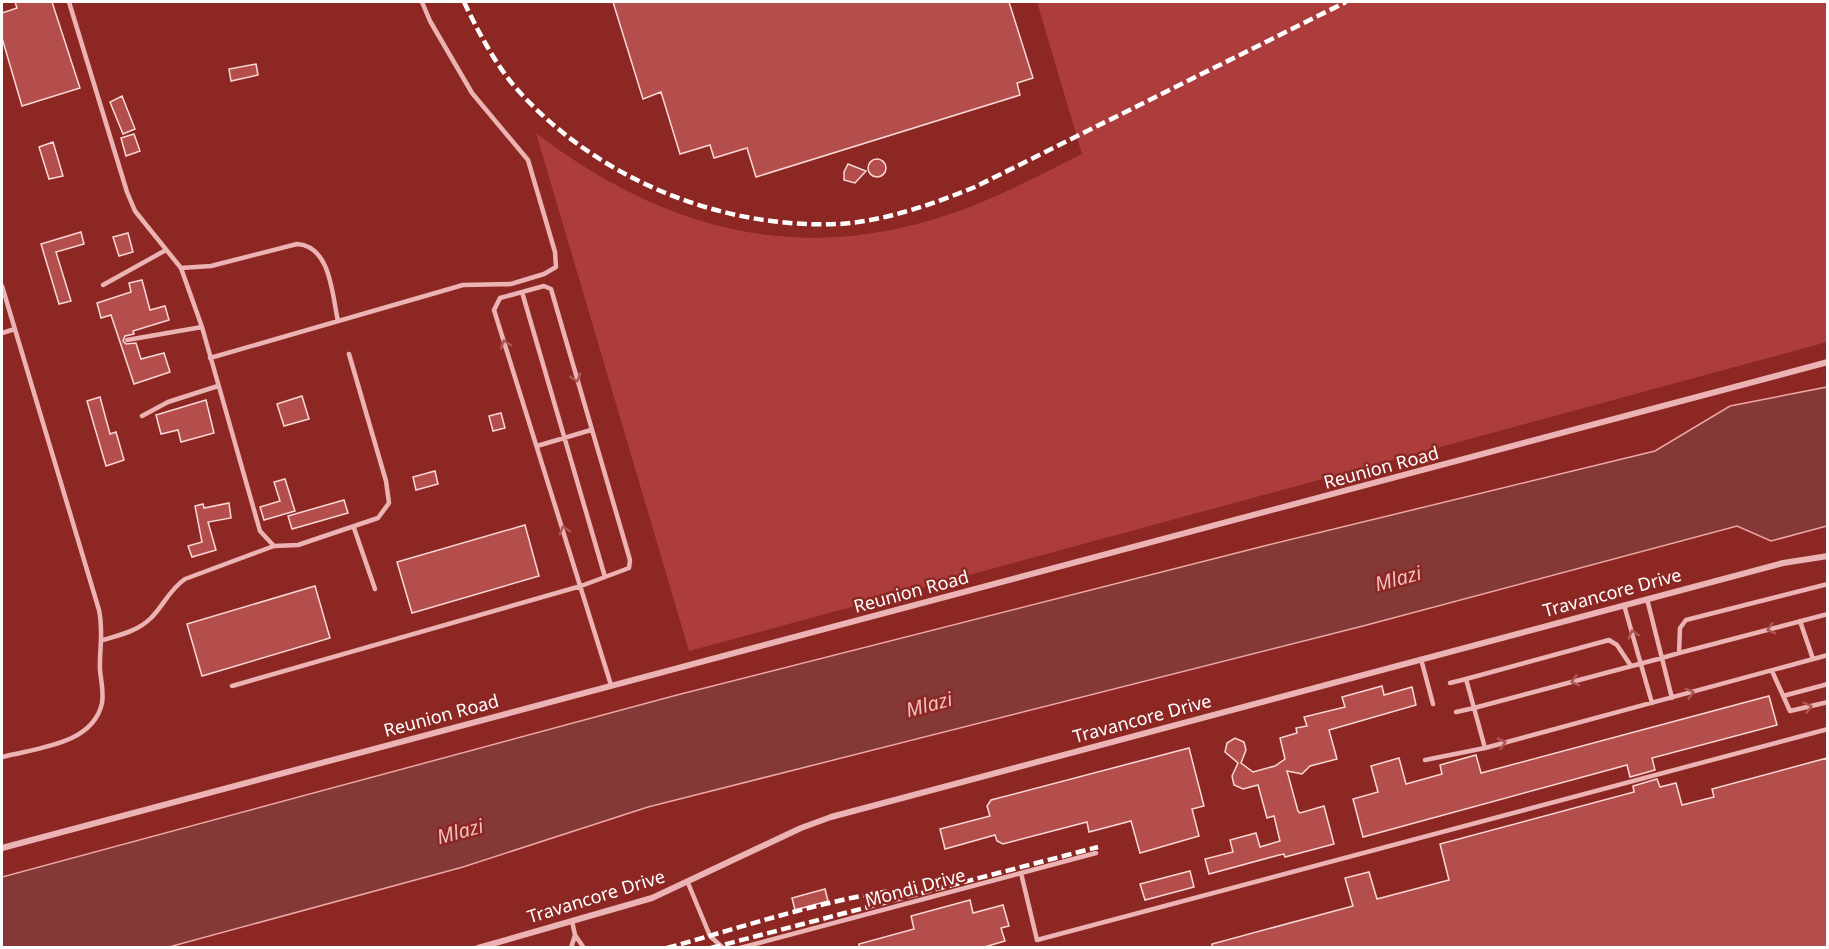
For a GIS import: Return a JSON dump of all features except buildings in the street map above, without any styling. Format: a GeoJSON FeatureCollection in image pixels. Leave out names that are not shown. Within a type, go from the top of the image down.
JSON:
{"type":"FeatureCollection","features":[{"type":"Feature","properties":{"kind":"street","name":"Reunion Road"},"geometry":{"type":"LineString","coordinates":[[2,849],[1827,362]]}},
{"type":"Feature","properties":{"kind":"street","name":"Travancore Drive"},"geometry":{"type":"LineString","coordinates":[[478,948],[642,901],[688,883],[725,863],[831,817],[1782,563],[1827,556]]}},
{"type":"Feature","properties":{"kind":"lane"},"geometry":{"type":"LineString","coordinates":[[69,2],[127,192],[135,212],[181,268],[202,327],[260,531],[274,546]]}},
{"type":"Feature","properties":{"kind":"lane"},"geometry":{"type":"LineString","coordinates":[[210,358],[470,284],[511,284],[551,270],[558,262],[528,160],[472,93],[430,21],[422,2]]}},
{"type":"Feature","properties":{"kind":"lane"},"geometry":{"type":"LineString","coordinates":[[181,268],[211,266],[297,244],[314,248],[325,265],[338,321]]}},
{"type":"Feature","properties":{"kind":"lane"},"geometry":{"type":"LineString","coordinates":[[103,285],[166,250]]}},
{"type":"Feature","properties":{"kind":"lane"},"geometry":{"type":"LineString","coordinates":[[2,286],[99,610],[103,640],[100,654],[102,703],[91,724],[84,732],[70,739],[2,757]]}},
{"type":"Feature","properties":{"kind":"lane"},"geometry":{"type":"LineString","coordinates":[[232,686],[581,586],[629,568],[630,560],[551,289],[544,286],[500,298],[494,310],[581,586],[611,685]]}},
{"type":"Feature","properties":{"kind":"lane"},"geometry":{"type":"LineString","coordinates":[[522,292],[604,577]]}},
{"type":"Feature","properties":{"kind":"lane"},"geometry":{"type":"LineString","coordinates":[[127,340],[202,327]]}},
{"type":"Feature","properties":{"kind":"lane"},"geometry":{"type":"LineString","coordinates":[[2,333],[15,329]]}},
{"type":"Feature","properties":{"kind":"lane"},"geometry":{"type":"LineString","coordinates":[[103,640],[142,626],[174,587],[185,579],[274,546],[298,545],[354,528],[378,518],[386,511],[389,493],[349,354]]}},
{"type":"Feature","properties":{"kind":"lane"},"geometry":{"type":"LineString","coordinates":[[142,416],[168,402],[218,386]]}},
{"type":"Feature","properties":{"kind":"lane"},"geometry":{"type":"LineString","coordinates":[[537,446],[591,430]]}},
{"type":"Feature","properties":{"kind":"lane"},"geometry":{"type":"LineString","coordinates":[[354,528],[375,589]]}},
{"type":"Feature","properties":{"kind":"lane"},"geometry":{"type":"LineString","coordinates":[[1679,653],[1680,628],[1686,620],[1827,584]]}},
{"type":"Feature","properties":{"kind":"lane"},"geometry":{"type":"LineString","coordinates":[[1647,599],[1672,698]]}},
{"type":"Feature","properties":{"kind":"lane"},"geometry":{"type":"LineString","coordinates":[[1624,605],[1652,703]]}},
{"type":"Feature","properties":{"kind":"lane"},"geometry":{"type":"LineString","coordinates":[[1456,712],[1827,614]]}},
{"type":"Feature","properties":{"kind":"lane"},"geometry":{"type":"LineString","coordinates":[[1800,621],[1813,659]]}},
{"type":"Feature","properties":{"kind":"lane"},"geometry":{"type":"LineString","coordinates":[[1450,683],[1609,640],[1617,645],[1631,666]]}},
{"type":"Feature","properties":{"kind":"lane"},"geometry":{"type":"LineString","coordinates":[[1425,760],[1485,748],[1827,655]]}},
{"type":"Feature","properties":{"kind":"lane"},"geometry":{"type":"LineString","coordinates":[[1421,659],[1433,704]]}},
{"type":"Feature","properties":{"kind":"lane"},"geometry":{"type":"LineString","coordinates":[[1772,671],[1787,708],[1792,711],[1827,702]]}},
{"type":"Feature","properties":{"kind":"lane"},"geometry":{"type":"LineString","coordinates":[[1466,679],[1485,748]]}},
{"type":"Feature","properties":{"kind":"lane"},"geometry":{"type":"LineString","coordinates":[[1783,696],[1827,684]]}},
{"type":"Feature","properties":{"kind":"lane"},"geometry":{"type":"LineString","coordinates":[[1037,940],[1827,729]]}},
{"type":"Feature","properties":{"kind":"lane","name":"Mondi Drive"},"geometry":{"type":"LineString","coordinates":[[740,948],[1096,853]]}},
{"type":"Feature","properties":{"kind":"lane"},"geometry":{"type":"LineString","coordinates":[[1021,873],[1039,948]]}},
{"type":"Feature","properties":{"kind":"lane"},"geometry":{"type":"LineString","coordinates":[[688,883],[710,936],[723,948]]}},
{"type":"Feature","properties":{"kind":"lane"},"geometry":{"type":"LineString","coordinates":[[572,921],[575,935],[584,948]]}},
{"type":"Feature","properties":{"kind":"lane"},"geometry":{"type":"LineString","coordinates":[[571,948],[575,935]]}},
{"type":"Feature","properties":{"kind":"shaded area"},"geometry":{"type":"Polygon","coordinates":[[[1037,2],[1827,2],[1827,342],[689,651],[536,133],[626,191],[673,211],[721,226],[771,235],[822,238],[874,233],[928,221],[987,200],[1082,154],[1037,2]]]}},
{"type":"Feature","properties":{"kind":"water","name":"Mlazi"},"geometry":{"type":"Polygon","coordinates":[[[1827,387],[1827,526],[1771,541],[1737,526],[1363,626],[648,807],[463,867],[169,947],[2,947],[2,877],[677,695],[1264,546],[1655,451],[1730,406],[1827,387]]]}},
{"type":"Feature","properties":{"kind":"railway"},"geometry":{"type":"LineString","coordinates":[[464,2],[493,57],[515,87],[547,119],[582,148],[621,172],[662,192],[705,207],[749,218],[794,223],[839,224],[909,211],[975,187],[1346,2]]}},
{"type":"Feature","properties":{"kind":"railway"},"geometry":{"type":"LineString","coordinates":[[711,948],[1098,847]]}},
{"type":"Feature","properties":{"kind":"railway"},"geometry":{"type":"LineString","coordinates":[[667,948],[824,904],[920,887]]}}]}
